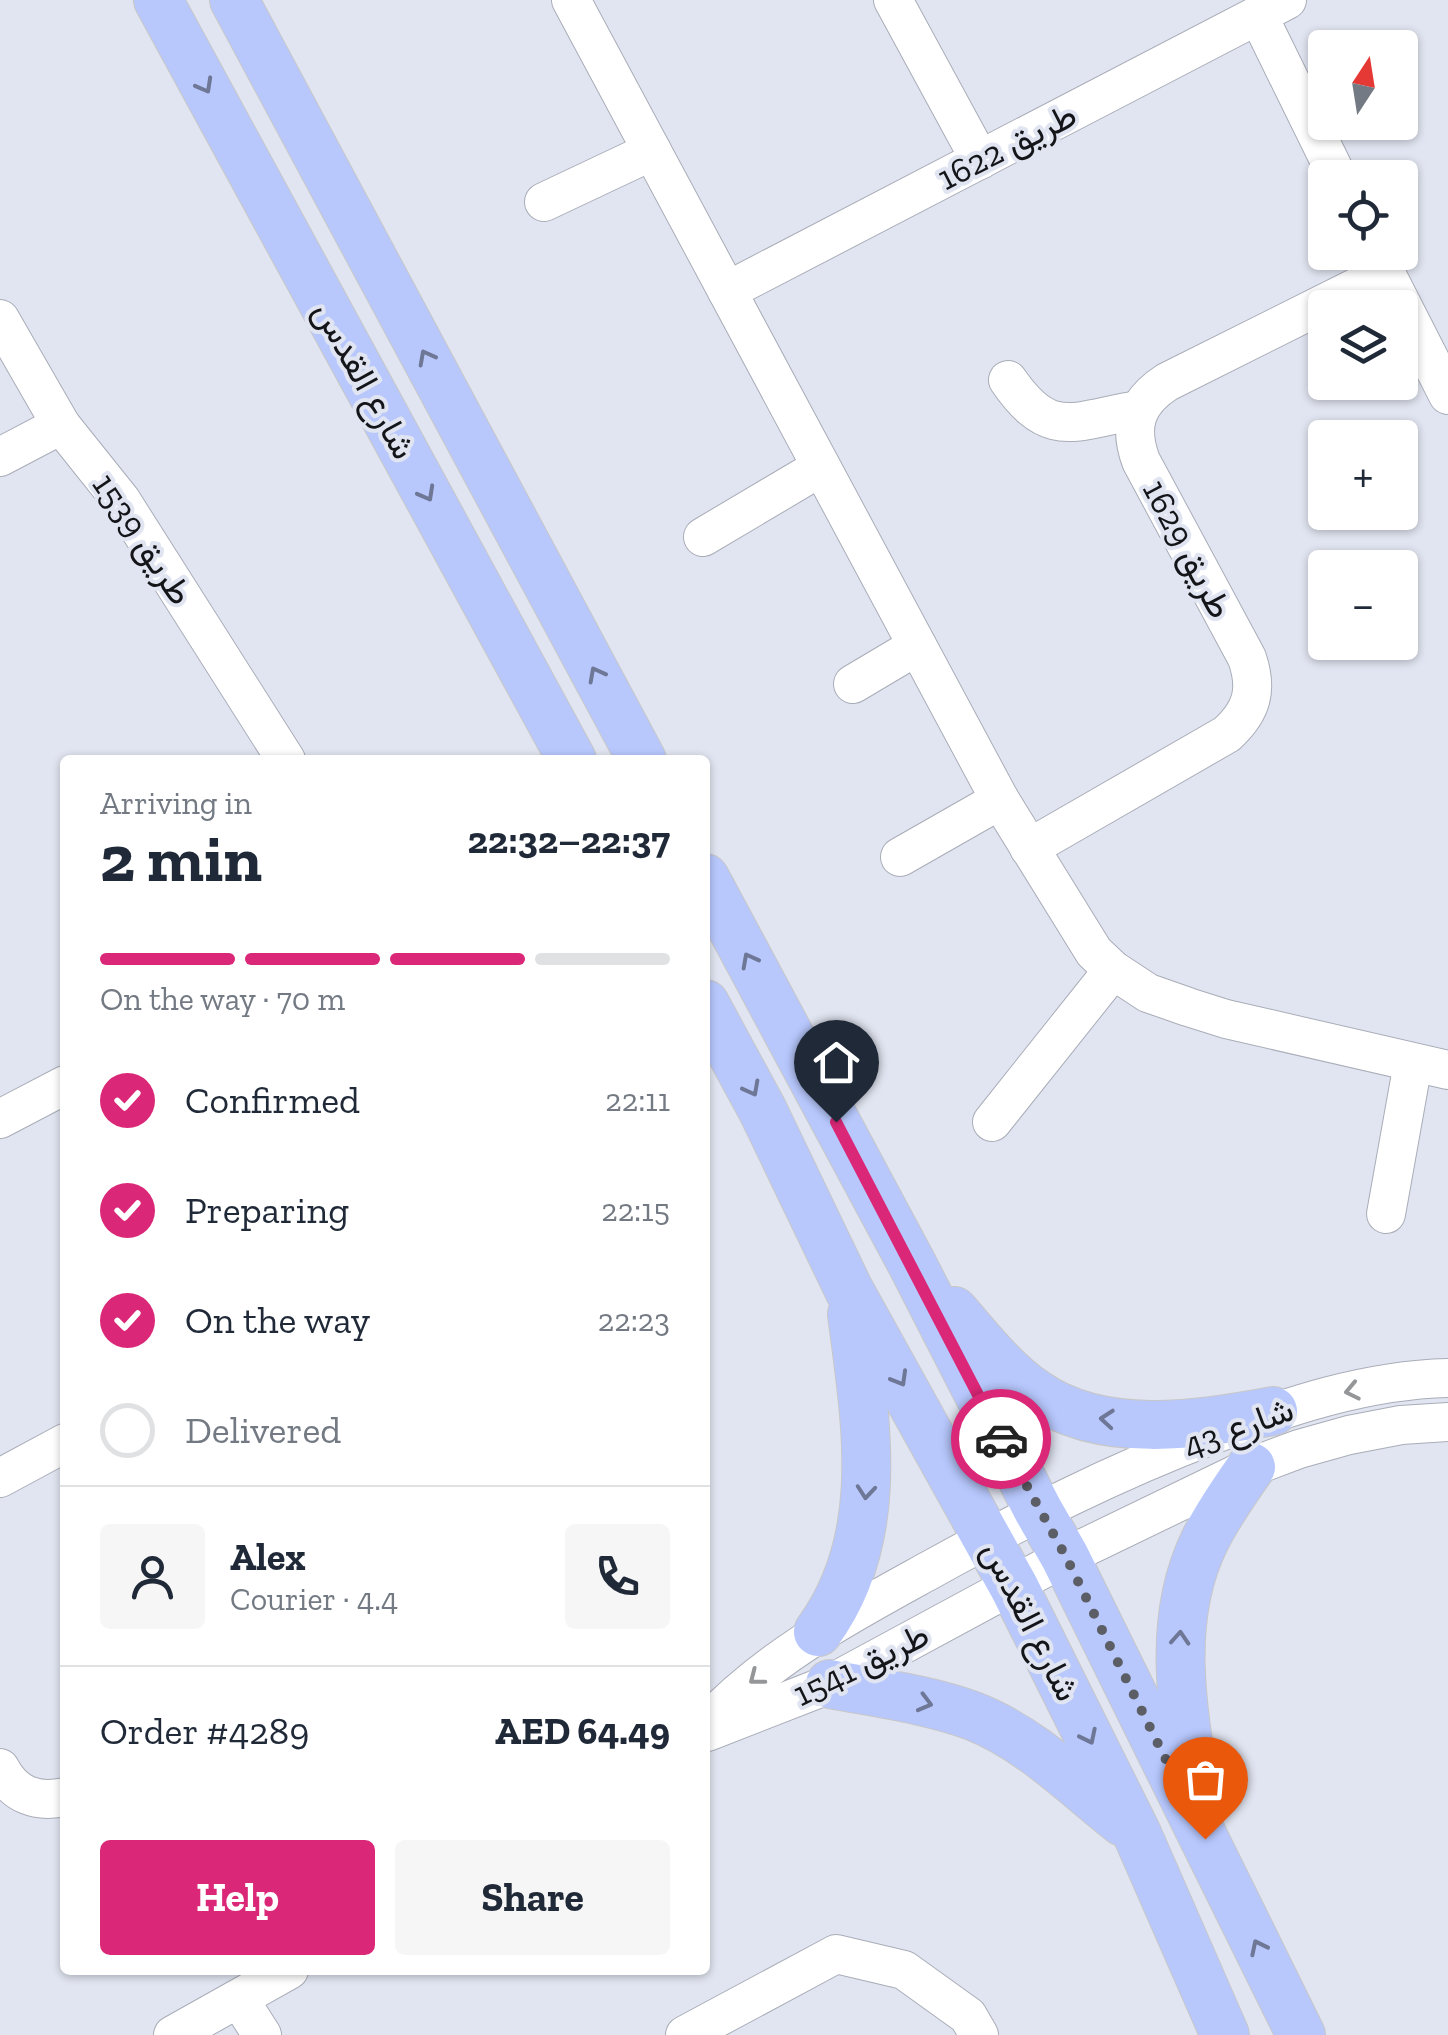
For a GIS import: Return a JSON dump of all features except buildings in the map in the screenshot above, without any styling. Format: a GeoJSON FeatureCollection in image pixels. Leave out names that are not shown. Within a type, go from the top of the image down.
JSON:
{"type":"FeatureCollection","features":[{"type":"Feature","properties":{"kind":"main road","name":"شارع القدس"},"geometry":{"type":"LineString","coordinates":[[158,0],[569,755]]}},
{"type":"Feature","properties":{"kind":"main road","name":"شارع القدس"},"geometry":{"type":"LineString","coordinates":[[234,0],[639,755]]}},
{"type":"Feature","properties":{"kind":"main road","name":"شارع القدس"},"geometry":{"type":"LineString","coordinates":[[710,887],[1066,1557],[1301,2035]]}},
{"type":"Feature","properties":{"kind":"main road","name":"شارع القدس"},"geometry":{"type":"LineString","coordinates":[[710,1013],[763,1111],[850,1290],[989,1537],[1137,1834],[1225,2035]]}},
{"type":"Feature","properties":{"kind":"main road"},"geometry":{"type":"LineString","coordinates":[[911,1262],[983,1345],[1033,1393],[1078,1417],[1179,1426],[1273,1411]]}},
{"type":"Feature","properties":{"kind":"main road"},"geometry":{"type":"LineString","coordinates":[[818,1632],[837,1606],[852,1566],[863,1524],[868,1481],[868,1438],[850,1290]]}},
{"type":"Feature","properties":{"kind":"main road"},"geometry":{"type":"LineString","coordinates":[[1205,1839],[1183,1696],[1179,1657],[1182,1617],[1190,1578],[1204,1541],[1251,1468]]}},
{"type":"Feature","properties":{"kind":"main road"},"geometry":{"type":"LineString","coordinates":[[830,1684],[907,1698],[974,1716],[1020,1740],[1137,1834]]}},
{"type":"Feature","properties":{"kind":"street"},"geometry":{"type":"LineString","coordinates":[[571,0],[1000,800],[1080,931],[1113,970],[1148,993],[1226,1020],[1431,1066],[1386,1214]]}},
{"type":"Feature","properties":{"kind":"street"},"geometry":{"type":"LineString","coordinates":[[894,0],[980,160]]}},
{"type":"Feature","properties":{"kind":"street"},"geometry":{"type":"LineString","coordinates":[[1273,8],[1331,160]]}},
{"type":"Feature","properties":{"kind":"street","name":"طريق 1622"},"geometry":{"type":"LineString","coordinates":[[727,292],[1273,8]]}},
{"type":"Feature","properties":{"kind":"street"},"geometry":{"type":"LineString","coordinates":[[544,202],[652,151]]}},
{"type":"Feature","properties":{"kind":"street"},"geometry":{"type":"LineString","coordinates":[[1008,380],[1025,405],[1052,422],[1138,410],[1150,393],[1167,382],[1367,270]]}},
{"type":"Feature","properties":{"kind":"street"},"geometry":{"type":"LineString","coordinates":[[1384,270],[1448,395]]}},
{"type":"Feature","properties":{"kind":"street","name":"طريق 1539"},"geometry":{"type":"LineString","coordinates":[[0,319],[60,425],[121,500],[283,755]]}},
{"type":"Feature","properties":{"kind":"street","name":"طريق 1629"},"geometry":{"type":"LineString","coordinates":[[1029,848],[1228,734],[1244,719],[1252,700],[1254,678],[1246,658],[1141,461],[1133,426],[1138,410]]}},
{"type":"Feature","properties":{"kind":"street"},"geometry":{"type":"LineString","coordinates":[[0,457],[60,425]]}},
{"type":"Feature","properties":{"kind":"street"},"geometry":{"type":"LineString","coordinates":[[703,537],[822,467]]}},
{"type":"Feature","properties":{"kind":"street"},"geometry":{"type":"LineString","coordinates":[[853,684],[917,646]]}},
{"type":"Feature","properties":{"kind":"street"},"geometry":{"type":"LineString","coordinates":[[900,856],[1000,800]]}},
{"type":"Feature","properties":{"kind":"street"},"geometry":{"type":"LineString","coordinates":[[992,1122],[1113,970]]}},
{"type":"Feature","properties":{"kind":"street"},"geometry":{"type":"LineString","coordinates":[[0,1119],[60,1088]]}},
{"type":"Feature","properties":{"kind":"street","name":"شارع 43"},"geometry":{"type":"LineString","coordinates":[[989,1537],[1093,1483],[1273,1411],[1410,1379],[1448,1378]]}},
{"type":"Feature","properties":{"kind":"street","name":"شارع 43"},"geometry":{"type":"LineString","coordinates":[[1014,1587],[1066,1557],[1299,1449],[1350,1435],[1448,1422]]}},
{"type":"Feature","properties":{"kind":"street"},"geometry":{"type":"LineString","coordinates":[[0,1478],[60,1446]]}},
{"type":"Feature","properties":{"kind":"street","name":"طريق 1541"},"geometry":{"type":"LineString","coordinates":[[710,1724],[748,1684],[818,1632],[989,1537]]}},
{"type":"Feature","properties":{"kind":"street","name":"طريق 1541"},"geometry":{"type":"LineString","coordinates":[[710,1727],[830,1684],[1014,1587]]}},
{"type":"Feature","properties":{"kind":"street"},"geometry":{"type":"LineString","coordinates":[[0,1768],[8,1784],[37,1800],[60,1798]]}},
{"type":"Feature","properties":{"kind":"street"},"geometry":{"type":"LineString","coordinates":[[686,2035],[836,1954],[904,1970],[968,2016],[979,2035]]}},
{"type":"Feature","properties":{"kind":"street"},"geometry":{"type":"LineString","coordinates":[[173,2035],[280,1975]]}},
{"type":"Feature","properties":{"kind":"street"},"geometry":{"type":"LineString","coordinates":[[239,1999],[262,2035]]}},
{"type":"Feature","properties":{"kind":"way so far"},"geometry":{"type":"LineString","coordinates":[[1001,1439],[1066,1557],[1205,1839]]}},
{"type":"Feature","properties":{"kind":"route"},"geometry":{"type":"LineString","coordinates":[[836,1122],[1001,1439]]}}]}
